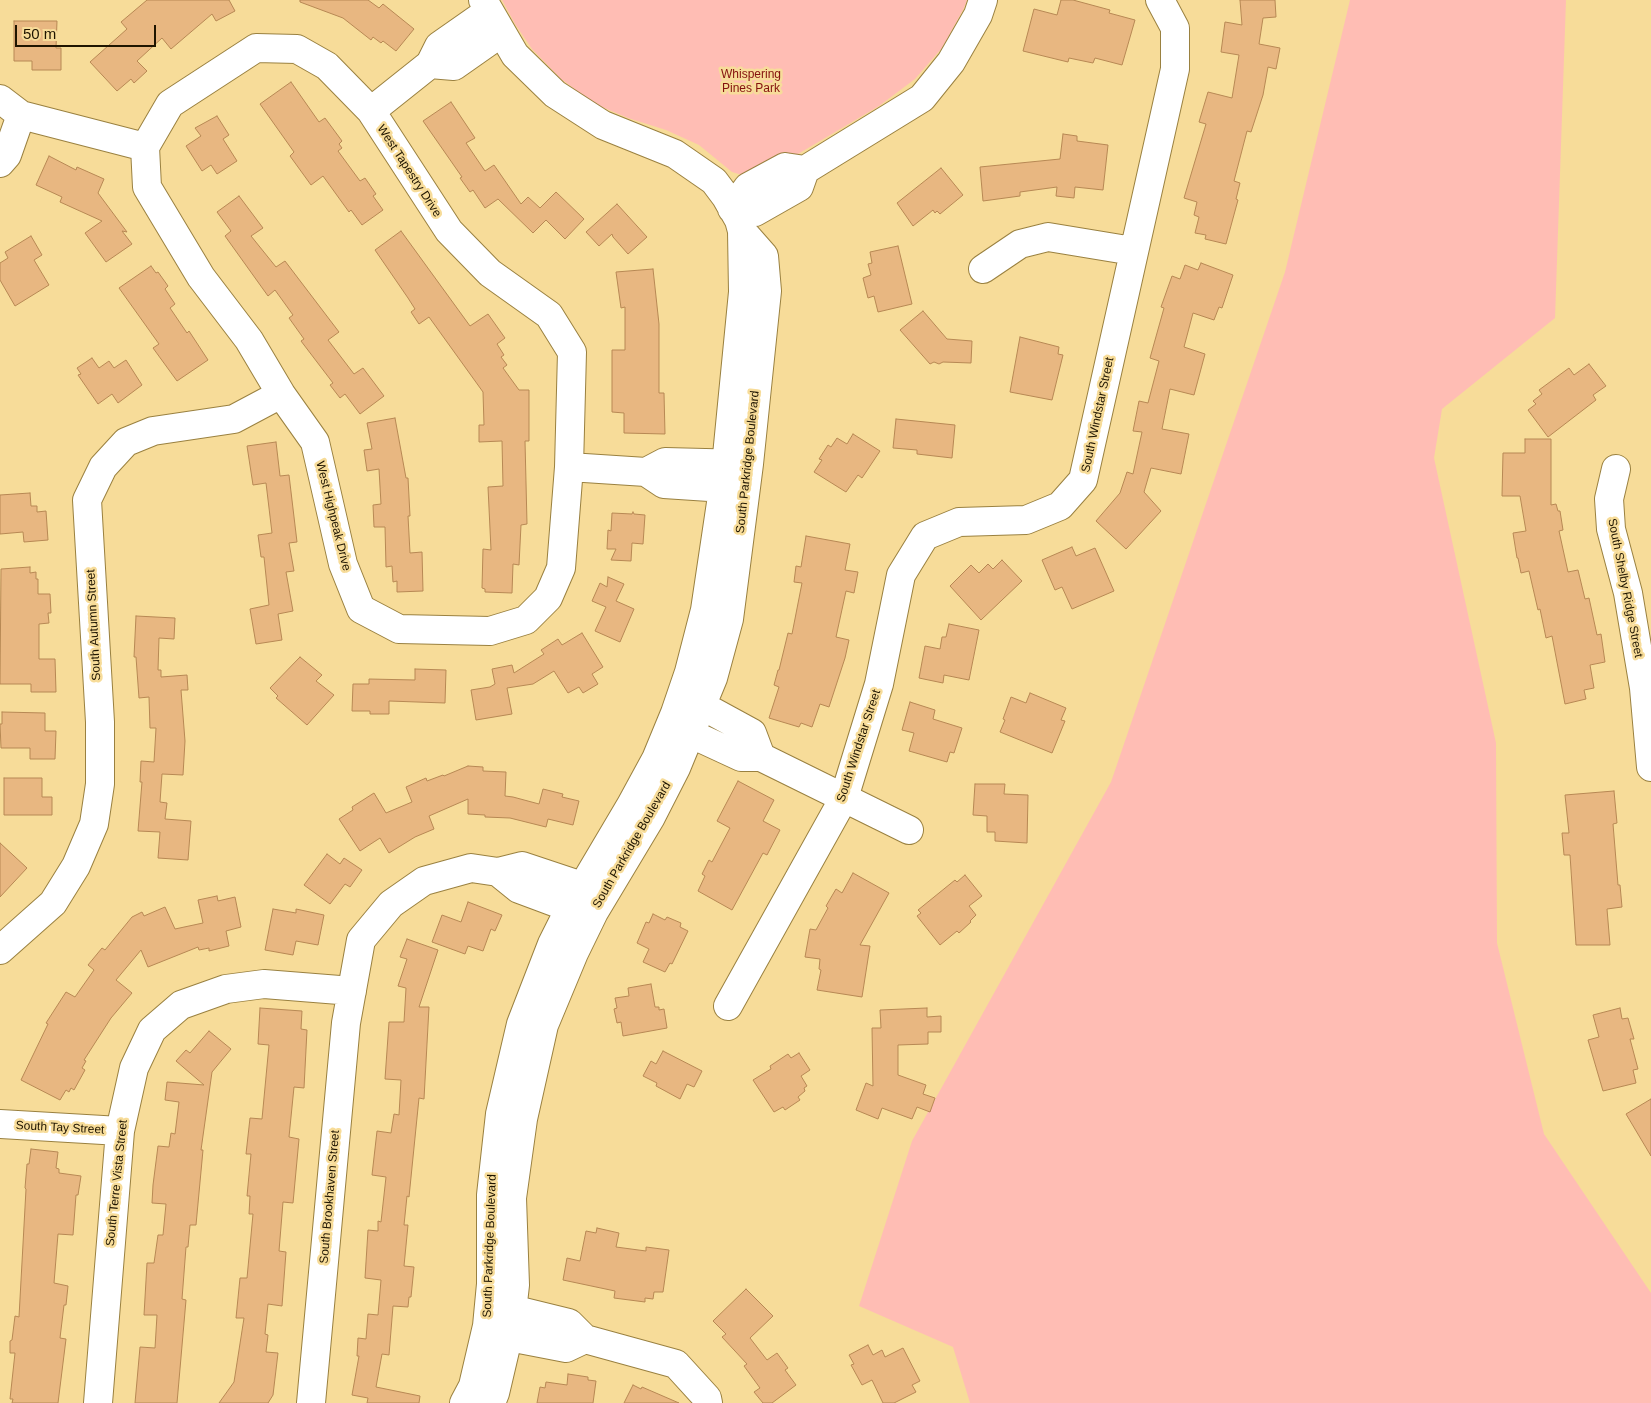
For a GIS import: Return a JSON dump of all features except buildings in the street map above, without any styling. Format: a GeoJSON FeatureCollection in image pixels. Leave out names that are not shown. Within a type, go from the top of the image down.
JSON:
{"type":"FeatureCollection","features":[{"type":"Feature","properties":{"kind":"street"},"geometry":{"type":"LineString","coordinates":[[737,220],[748,188],[785,167],[805,170],[922,98],[951,62],[978,15],[983,0]]}},
{"type":"Feature","properties":{"kind":"street","name":"South Windstar Street"},"geometry":{"type":"LineString","coordinates":[[728,1006],[844,798],[879,684],[901,575],[925,536],[959,522],[1026,520],[1060,506],[1083,480],[1175,69],[1175,28],[1160,0]]}},
{"type":"Feature","properties":{"kind":"street"},"geometry":{"type":"LineString","coordinates":[[371,111],[430,64],[454,66],[491,15]]}},
{"type":"Feature","properties":{"kind":"street","name":"South Parkridge Boulevard"},"geometry":{"type":"LineString","coordinates":[[491,15],[514,55],[556,94],[603,125],[675,154],[714,181],[726,197],[737,220],[764,256],[767,291],[736,476],[729,618],[713,678],[692,700],[680,730],[676,768],[651,817],[586,903],[574,953],[544,1025],[523,1118],[512,1198],[514,1285],[500,1309],[495,1393],[491,1403]]}},
{"type":"Feature","properties":{"kind":"street","name":"West Tapestry Drive"},"geometry":{"type":"LineString","coordinates":[[145,147],[170,104],[256,48],[297,50],[327,66],[371,111],[448,231],[490,273],[549,314],[572,352],[569,467]]}},
{"type":"Feature","properties":{"kind":"street"},"geometry":{"type":"LineString","coordinates":[[0,163],[7,155],[10,107],[145,147]]}},
{"type":"Feature","properties":{"kind":"street","name":"West Highpeak Drive"},"geometry":{"type":"LineString","coordinates":[[145,147],[147,186],[201,277],[249,340],[281,394],[315,442],[343,564],[361,609],[399,628],[490,631],[526,620],[548,598],[560,568],[569,467]]}},
{"type":"Feature","properties":{"kind":"street"},"geometry":{"type":"LineString","coordinates":[[983,269],[1020,244],[1048,237],[1134,251]]}},
{"type":"Feature","properties":{"kind":"street","name":"South Autumn Street"},"geometry":{"type":"LineString","coordinates":[[0,950],[53,903],[76,866],[94,824],[100,784],[100,722],[87,500],[103,467],[126,442],[135,438],[153,431],[234,419],[281,394]]}},
{"type":"Feature","properties":{"kind":"street"},"geometry":{"type":"LineString","coordinates":[[569,467],[646,472],[665,462],[736,476]]}},
{"type":"Feature","properties":{"kind":"street","name":"South Shelby Ridge Street"},"geometry":{"type":"LineString","coordinates":[[1616,468],[1609,499],[1611,529],[1628,593],[1644,688],[1651,767]]}},
{"type":"Feature","properties":{"kind":"street"},"geometry":{"type":"LineString","coordinates":[[692,700],[752,733],[761,756]]}},
{"type":"Feature","properties":{"kind":"street"},"geometry":{"type":"LineString","coordinates":[[680,730],[741,757],[761,756],[909,830]]}},
{"type":"Feature","properties":{"kind":"street","name":"South Brookhaven Street"},"geometry":{"type":"LineString","coordinates":[[311,1403],[346,1023],[361,940],[391,904],[424,881],[471,868],[498,872],[522,866],[586,903]]}},
{"type":"Feature","properties":{"kind":"street","name":"South Terre Vista Street"},"geometry":{"type":"LineString","coordinates":[[98,1403],[120,1131],[134,1068],[152,1030],[181,1005],[226,989],[264,984],[352,991]]}},
{"type":"Feature","properties":{"kind":"street","name":"South Tay Street"},"geometry":{"type":"LineString","coordinates":[[0,1124],[120,1131]]}},
{"type":"Feature","properties":{"kind":"street"},"geometry":{"type":"LineString","coordinates":[[500,1309],[569,1323],[585,1339],[676,1364],[707,1398],[708,1403]]}},
{"type":"Feature","properties":{"kind":"street"},"geometry":{"type":"LineString","coordinates":[[497,1337],[566,1348],[585,1339]]}},
{"type":"Feature","properties":{"kind":"street","name":"South Parkridge Boulevard"},"geometry":{"type":"LineString","coordinates":[[464,1403],[497,1337]]}},
{"type":"Feature","properties":{"kind":"green space","name":"Whispering Pines Park"},"geometry":{"type":"Polygon","coordinates":[[[502,0],[967,0],[942,48],[915,79],[879,106],[793,157],[742,175],[732,172],[699,145],[666,130],[628,118],[595,104],[561,79],[532,49],[502,0]]]}},
{"type":"Feature","properties":{"kind":"green space"},"geometry":{"type":"Polygon","coordinates":[[[1350,0],[1566,0],[1555,318],[1442,409],[1434,458],[1496,743],[1497,943],[1544,1134],[1651,1293],[1651,1403],[970,1403],[953,1347],[859,1306],[912,1141],[1111,782],[1285,272],[1350,0]]]}}]}
